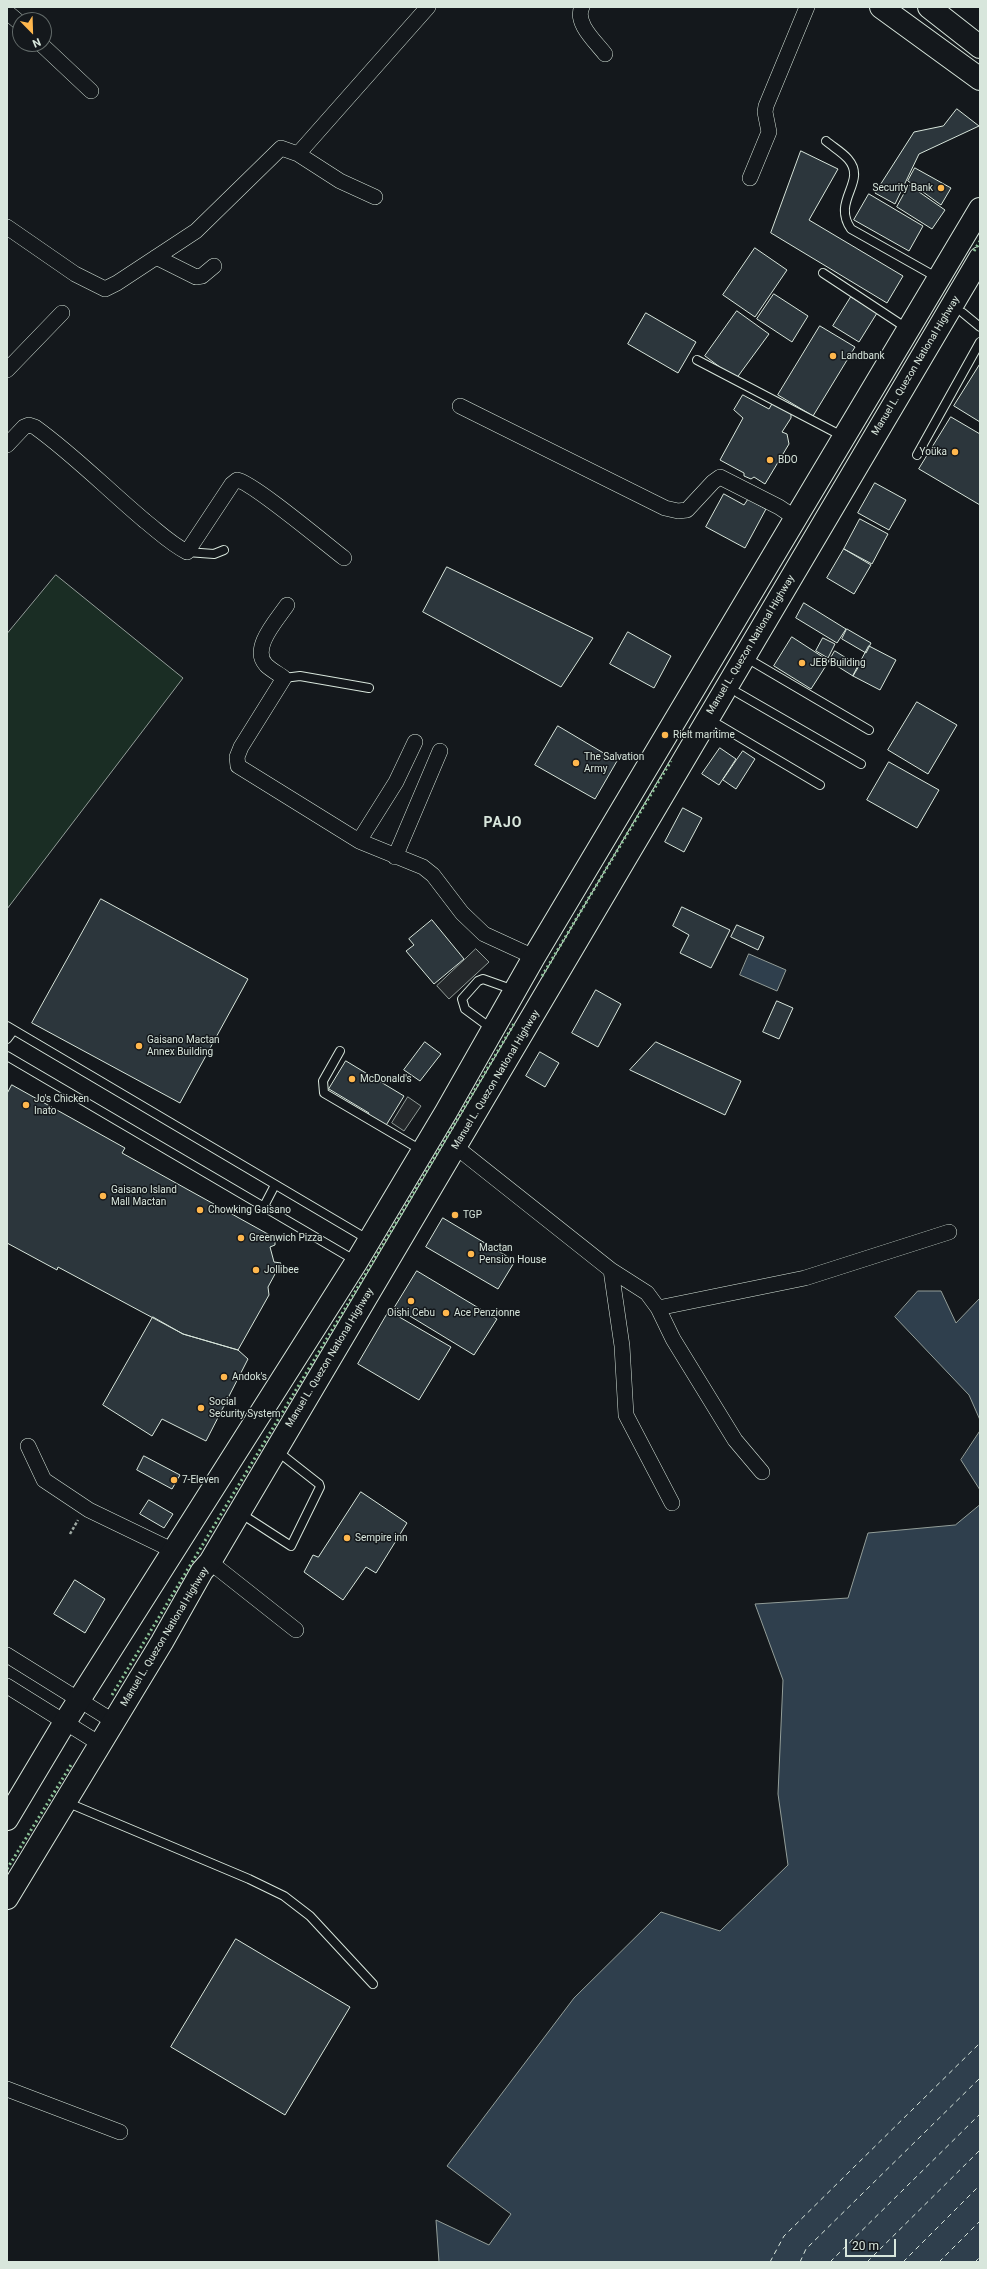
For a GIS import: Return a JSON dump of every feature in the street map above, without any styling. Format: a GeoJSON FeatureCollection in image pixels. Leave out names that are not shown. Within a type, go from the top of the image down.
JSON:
{"type":"FeatureCollection","features":[{"type":"Feature","properties":{"kind":"main road"},"geometry":{"type":"LineString","coordinates":[[881,7],[980,79]]}},
{"type":"Feature","properties":{"kind":"main road"},"geometry":{"type":"LineString","coordinates":[[929,7],[980,47]]}},
{"type":"Feature","properties":{"kind":"main road"},"geometry":{"type":"LineString","coordinates":[[952,58],[980,95]]}},
{"type":"Feature","properties":{"kind":"main road"},"geometry":{"type":"LineString","coordinates":[[7,1819],[65,1722],[357,1261],[423,1151],[516,991],[534,957],[797,519],[979,210]]}},
{"type":"Feature","properties":{"kind":"main road","name":"Manuel L. Quezon National Highway"},"geometry":{"type":"LineString","coordinates":[[7,1898],[202,1571],[210,1562],[980,258]]}},
{"type":"Feature","properties":{"kind":"main road"},"geometry":{"type":"LineString","coordinates":[[685,758],[694,759],[701,755],[980,286]]}},
{"type":"Feature","properties":{"kind":"main road"},"geometry":{"type":"LineString","coordinates":[[516,991],[542,1002]]}},
{"type":"Feature","properties":{"kind":"street"},"geometry":{"type":"LineString","coordinates":[[298,154],[428,7]]}},
{"type":"Feature","properties":{"kind":"street"},"geometry":{"type":"LineString","coordinates":[[582,7],[581,21],[587,32],[605,54]]}},
{"type":"Feature","properties":{"kind":"street"},"geometry":{"type":"LineString","coordinates":[[750,178],[770,132],[765,112],[766,106],[807,7]]}},
{"type":"Feature","properties":{"kind":"street"},"geometry":{"type":"LineString","coordinates":[[50,52],[91,90]]}},
{"type":"Feature","properties":{"kind":"street"},"geometry":{"type":"LineString","coordinates":[[7,227],[75,274],[101,288],[108,288],[209,220],[280,148],[285,148],[298,154],[340,181],[375,197]]}},
{"type":"Feature","properties":{"kind":"street"},"geometry":{"type":"LineString","coordinates":[[156,257],[196,277],[202,276],[214,266]]}},
{"type":"Feature","properties":{"kind":"street"},"geometry":{"type":"LineString","coordinates":[[7,370],[62,313]]}},
{"type":"Feature","properties":{"kind":"street"},"geometry":{"type":"LineString","coordinates":[[460,406],[666,508],[678,511],[687,510],[720,477],[779,507],[797,519]]}},
{"type":"Feature","properties":{"kind":"street"},"geometry":{"type":"LineString","coordinates":[[7,445],[24,427],[29,424],[36,427],[72,455],[124,503],[175,545],[187,552],[232,484],[238,480],[246,483],[344,558]]}},
{"type":"Feature","properties":{"kind":"street"},"geometry":{"type":"LineString","coordinates":[[287,605],[262,643],[261,654],[266,665],[284,678],[241,747],[236,758],[238,766],[359,841],[395,857],[423,867],[433,874],[462,913],[484,934],[534,957]]}},
{"type":"Feature","properties":{"kind":"street"},"geometry":{"type":"LineString","coordinates":[[359,841],[396,782],[414,742]]}},
{"type":"Feature","properties":{"kind":"street"},"geometry":{"type":"LineString","coordinates":[[395,857],[440,751]]}},
{"type":"Feature","properties":{"kind":"street"},"geometry":{"type":"LineString","coordinates":[[456,1146],[611,1270],[647,1293],[658,1308],[673,1339],[735,1440],[762,1472]]}},
{"type":"Feature","properties":{"kind":"street"},"geometry":{"type":"LineString","coordinates":[[658,1308],[805,1278],[949,1232]]}},
{"type":"Feature","properties":{"kind":"street"},"geometry":{"type":"LineString","coordinates":[[611,1270],[622,1346],[626,1415],[672,1503]]}},
{"type":"Feature","properties":{"kind":"street"},"geometry":{"type":"LineString","coordinates":[[28,1446],[44,1480],[89,1510],[174,1551]]}},
{"type":"Feature","properties":{"kind":"street"},"geometry":{"type":"LineString","coordinates":[[210,1562],[296,1630]]}},
{"type":"Feature","properties":{"kind":"street"},"geometry":{"type":"LineString","coordinates":[[7,1655],[113,1721]]}},
{"type":"Feature","properties":{"kind":"street"},"geometry":{"type":"LineString","coordinates":[[7,1686],[100,1744]]}},
{"type":"Feature","properties":{"kind":"street"},"geometry":{"type":"LineString","coordinates":[[7,2089],[120,2132]]}},
{"type":"Feature","properties":{"kind":"lane"},"geometry":{"type":"LineString","coordinates":[[826,141],[848,159],[853,167],[854,179],[843,211],[844,220],[851,229],[939,278]]}},
{"type":"Feature","properties":{"kind":"lane"},"geometry":{"type":"LineString","coordinates":[[823,273],[909,330]]}},
{"type":"Feature","properties":{"kind":"lane"},"geometry":{"type":"LineString","coordinates":[[963,313],[980,327]]}},
{"type":"Feature","properties":{"kind":"lane"},"geometry":{"type":"LineString","coordinates":[[917,455],[980,342]]}},
{"type":"Feature","properties":{"kind":"lane"},"geometry":{"type":"LineString","coordinates":[[696,360],[844,438]]}},
{"type":"Feature","properties":{"kind":"lane"},"geometry":{"type":"LineString","coordinates":[[187,552],[214,554],[224,550]]}},
{"type":"Feature","properties":{"kind":"lane"},"geometry":{"type":"LineString","coordinates":[[755,663],[869,730]]}},
{"type":"Feature","properties":{"kind":"lane"},"geometry":{"type":"LineString","coordinates":[[284,678],[300,676],[369,688]]}},
{"type":"Feature","properties":{"kind":"lane"},"geometry":{"type":"LineString","coordinates":[[738,693],[861,764]]}},
{"type":"Feature","properties":{"kind":"lane"},"geometry":{"type":"LineString","coordinates":[[719,725],[820,785]]}},
{"type":"Feature","properties":{"kind":"lane"},"geometry":{"type":"LineString","coordinates":[[493,1029],[465,1009],[462,999],[478,981],[483,979],[516,991]]}},
{"type":"Feature","properties":{"kind":"lane"},"geometry":{"type":"LineString","coordinates":[[7,1039],[10,1028],[369,1240]]}},
{"type":"Feature","properties":{"kind":"lane"},"geometry":{"type":"LineString","coordinates":[[340,1051],[322,1081],[324,1093],[423,1151]]}},
{"type":"Feature","properties":{"kind":"lane"},"geometry":{"type":"LineString","coordinates":[[7,1056],[357,1261]]}},
{"type":"Feature","properties":{"kind":"lane"},"geometry":{"type":"LineString","coordinates":[[264,1206],[275,1185]]}},
{"type":"Feature","properties":{"kind":"lane"},"geometry":{"type":"LineString","coordinates":[[239,1512],[291,1546],[320,1487],[319,1484],[275,1450]]}},
{"type":"Feature","properties":{"kind":"lane"},"geometry":{"type":"LineString","coordinates":[[65,1802],[249,1879],[284,1896],[310,1916],[374,1984]]}},
{"type":"Feature","properties":{"kind":"green space"},"geometry":{"type":"Polygon","coordinates":[[[56,575],[183,678],[7,909],[7,634],[56,575]]]}},
{"type":"Feature","properties":{"kind":"shaded area"},"geometry":{"type":"Polygon","coordinates":[[[476,949],[489,962],[449,999],[437,986],[476,949]]]}},
{"type":"Feature","properties":{"kind":"shaded area"},"geometry":{"type":"Polygon","coordinates":[[[408,1097],[421,1106],[404,1131],[392,1123],[408,1097]]]}},
{"type":"Feature","properties":{"kind":"water"},"geometry":{"type":"Polygon","coordinates":[[[749,954],[786,970],[777,991],[740,975],[749,954]]]}},
{"type":"Feature","properties":{"kind":"water"},"geometry":{"type":"Polygon","coordinates":[[[918,1291],[941,1291],[956,1323],[980,1298],[980,1420],[969,1395],[895,1317],[918,1291]]]}},
{"type":"Feature","properties":{"kind":"water"},"geometry":{"type":"Polygon","coordinates":[[[980,1431],[980,1490],[961,1460],[980,1431]]]}},
{"type":"Feature","properties":{"kind":"water"},"geometry":{"type":"Polygon","coordinates":[[[980,1505],[980,2262],[439,2262],[436,2220],[489,2245],[511,2214],[447,2166],[574,1998],[661,1912],[720,1931],[788,1865],[778,1794],[783,1680],[755,1604],[848,1598],[868,1533],[955,1525],[980,1505]]]}},
{"type":"Feature","properties":{"kind":"building"},"geometry":{"type":"Polygon","coordinates":[[[957,109],[979,126],[919,154],[895,204],[875,193],[914,132],[943,126],[957,109]]]}},
{"type":"Feature","properties":{"kind":"building"},"geometry":{"type":"Polygon","coordinates":[[[801,151],[838,169],[809,220],[903,276],[887,303],[771,233],[801,151]]]}},
{"type":"Feature","properties":{"kind":"building"},"geometry":{"type":"Polygon","coordinates":[[[915,168],[951,188],[941,205],[908,181],[915,168]]]}},
{"type":"Feature","properties":{"kind":"building"},"geometry":{"type":"Polygon","coordinates":[[[909,185],[945,210],[932,229],[897,207],[909,185]]]}},
{"type":"Feature","properties":{"kind":"building"},"geometry":{"type":"Polygon","coordinates":[[[869,194],[923,226],[909,251],[854,220],[869,194]]]}},
{"type":"Feature","properties":{"kind":"building"},"geometry":{"type":"Polygon","coordinates":[[[755,248],[787,270],[755,317],[723,295],[755,248]]]}},
{"type":"Feature","properties":{"kind":"building"},"geometry":{"type":"Polygon","coordinates":[[[774,294],[808,316],[792,342],[757,319],[774,294]]]}},
{"type":"Feature","properties":{"kind":"building"},"geometry":{"type":"Polygon","coordinates":[[[851,297],[877,313],[859,342],[833,326],[851,297]]]}},
{"type":"Feature","properties":{"kind":"building"},"geometry":{"type":"Polygon","coordinates":[[[737,311],[769,334],[736,379],[705,356],[737,311]]]}},
{"type":"Feature","properties":{"kind":"building"},"geometry":{"type":"Polygon","coordinates":[[[646,313],[696,342],[678,373],[628,344],[646,313]]]}},
{"type":"Feature","properties":{"kind":"building"},"geometry":{"type":"Polygon","coordinates":[[[820,326],[855,347],[813,416],[778,395],[820,326]]]}},
{"type":"Feature","properties":{"kind":"building"},"geometry":{"type":"Polygon","coordinates":[[[980,364],[980,422],[954,406],[980,364]]]}},
{"type":"Feature","properties":{"kind":"building"},"geometry":{"type":"Polygon","coordinates":[[[743,395],[769,409],[773,402],[791,412],[791,418],[782,432],[787,434],[789,444],[765,484],[754,477],[751,479],[744,476],[744,473],[720,460],[743,418],[734,410],[743,395]]]}},
{"type":"Feature","properties":{"kind":"building","name":"Yoüka"},"geometry":{"type":"Polygon","coordinates":[[[951,417],[980,434],[980,505],[919,469],[951,417]]]}},
{"type":"Feature","properties":{"kind":"building"},"geometry":{"type":"Polygon","coordinates":[[[875,483],[906,500],[889,530],[858,513],[875,483]]]}},
{"type":"Feature","properties":{"kind":"building"},"geometry":{"type":"Polygon","coordinates":[[[724,494],[744,505],[748,499],[766,509],[745,548],[706,527],[724,494]]]}},
{"type":"Feature","properties":{"kind":"building"},"geometry":{"type":"Polygon","coordinates":[[[860,519],[888,534],[872,564],[844,549],[860,519]]]}},
{"type":"Feature","properties":{"kind":"building"},"geometry":{"type":"Polygon","coordinates":[[[844,549],[871,565],[854,594],[827,578],[844,549]]]}},
{"type":"Feature","properties":{"kind":"building"},"geometry":{"type":"Polygon","coordinates":[[[447,567],[593,638],[561,687],[423,612],[447,567]]]}},
{"type":"Feature","properties":{"kind":"building"},"geometry":{"type":"Polygon","coordinates":[[[804,603],[846,629],[837,643],[796,618],[804,603]]]}},
{"type":"Feature","properties":{"kind":"building"},"geometry":{"type":"Polygon","coordinates":[[[847,629],[871,643],[866,653],[842,639],[847,629]]]}},
{"type":"Feature","properties":{"kind":"building"},"geometry":{"type":"Polygon","coordinates":[[[628,632],[671,656],[654,688],[610,664],[628,632]]]}},
{"type":"Feature","properties":{"kind":"building","name":"JEB Building"},"geometry":{"type":"Polygon","coordinates":[[[792,637],[829,661],[811,689],[774,666],[792,637]]]}},
{"type":"Feature","properties":{"kind":"building"},"geometry":{"type":"Polygon","coordinates":[[[823,638],[835,644],[828,658],[816,651],[823,638]]]}},
{"type":"Feature","properties":{"kind":"building"},"geometry":{"type":"Polygon","coordinates":[[[869,646],[896,660],[880,690],[853,676],[869,646]]]}},
{"type":"Feature","properties":{"kind":"building"},"geometry":{"type":"Polygon","coordinates":[[[835,651],[859,666],[853,676],[829,661],[835,651]]]}},
{"type":"Feature","properties":{"kind":"building"},"geometry":{"type":"Polygon","coordinates":[[[917,702],[957,725],[928,774],[888,750],[917,702]]]}},
{"type":"Feature","properties":{"kind":"building","name":"The Salvation Army"},"geometry":{"type":"Polygon","coordinates":[[[558,726],[617,761],[595,799],[535,765],[558,726]]]}},
{"type":"Feature","properties":{"kind":"building"},"geometry":{"type":"Polygon","coordinates":[[[720,748],[736,759],[719,785],[702,774],[720,748]]]}},
{"type":"Feature","properties":{"kind":"building"},"geometry":{"type":"Polygon","coordinates":[[[743,751],[755,759],[736,789],[723,780],[743,751]]]}},
{"type":"Feature","properties":{"kind":"building"},"geometry":{"type":"Polygon","coordinates":[[[889,762],[939,790],[917,828],[867,800],[889,762]]]}},
{"type":"Feature","properties":{"kind":"building"},"geometry":{"type":"Polygon","coordinates":[[[683,808],[702,818],[684,852],[665,842],[683,808]]]}},
{"type":"Feature","properties":{"kind":"building"},"geometry":{"type":"Polygon","coordinates":[[[101,899],[248,979],[180,1103],[32,1023],[101,899]]]}},
{"type":"Feature","properties":{"kind":"building"},"geometry":{"type":"Polygon","coordinates":[[[682,907],[730,930],[711,968],[680,953],[689,935],[673,926],[682,907]]]}},
{"type":"Feature","properties":{"kind":"building"},"geometry":{"type":"Polygon","coordinates":[[[432,920],[464,959],[434,984],[406,951],[414,945],[409,939],[432,920]]]}},
{"type":"Feature","properties":{"kind":"building"},"geometry":{"type":"Polygon","coordinates":[[[737,925],[764,937],[758,950],[731,937],[737,925]]]}},
{"type":"Feature","properties":{"kind":"building"},"geometry":{"type":"Polygon","coordinates":[[[596,990],[621,1004],[598,1047],[572,1033],[596,990]]]}},
{"type":"Feature","properties":{"kind":"building"},"geometry":{"type":"Polygon","coordinates":[[[777,1001],[793,1008],[779,1039],[763,1032],[777,1001]]]}},
{"type":"Feature","properties":{"kind":"building"},"geometry":{"type":"Polygon","coordinates":[[[425,1042],[441,1054],[420,1081],[404,1070],[425,1042]]]}},
{"type":"Feature","properties":{"kind":"building"},"geometry":{"type":"Polygon","coordinates":[[[656,1042],[741,1081],[725,1115],[630,1070],[656,1042]]]}},
{"type":"Feature","properties":{"kind":"building"},"geometry":{"type":"Polygon","coordinates":[[[540,1052],[559,1063],[545,1087],[526,1076],[540,1052]]]}},
{"type":"Feature","properties":{"kind":"building"},"geometry":{"type":"Polygon","coordinates":[[[346,1061],[404,1096],[385,1127],[367,1116],[369,1113],[329,1089],[346,1061]]]}},
{"type":"Feature","properties":{"kind":"building","name":"Gaisano Island Mall Mactan"},"geometry":{"type":"Polygon","coordinates":[[[12,1085],[125,1148],[122,1153],[275,1238],[275,1245],[270,1247],[274,1262],[281,1263],[268,1287],[269,1295],[238,1350],[183,1334],[58,1267],[57,1270],[7,1243],[7,1094],[12,1085]]]}},
{"type":"Feature","properties":{"kind":"building","name":"Mactan Pension House"},"geometry":{"type":"Polygon","coordinates":[[[443,1218],[515,1261],[498,1289],[426,1247],[443,1218]]]}},
{"type":"Feature","properties":{"kind":"building","name":"Ace Penzionne"},"geometry":{"type":"Polygon","coordinates":[[[417,1271],[497,1319],[474,1355],[395,1307],[417,1271]]]}},
{"type":"Feature","properties":{"kind":"building"},"geometry":{"type":"Polygon","coordinates":[[[389,1311],[451,1347],[419,1400],[358,1364],[389,1311]]]}},
{"type":"Feature","properties":{"kind":"building"},"geometry":{"type":"Polygon","coordinates":[[[153,1317],[183,1334],[238,1350],[248,1359],[206,1441],[162,1419],[152,1436],[103,1405],[153,1317]]]}},
{"type":"Feature","properties":{"kind":"building"},"geometry":{"type":"Polygon","coordinates":[[[144,1456],[180,1475],[172,1489],[137,1470],[144,1456]]]}},
{"type":"Feature","properties":{"kind":"building"},"geometry":{"type":"Polygon","coordinates":[[[361,1492],[407,1523],[376,1573],[366,1567],[343,1600],[304,1572],[313,1555],[318,1557],[361,1492]]]}},
{"type":"Feature","properties":{"kind":"building"},"geometry":{"type":"Polygon","coordinates":[[[149,1500],[173,1514],[164,1528],[140,1514],[149,1500]]]}},
{"type":"Feature","properties":{"kind":"building"},"geometry":{"type":"Polygon","coordinates":[[[75,1580],[105,1599],[85,1633],[54,1614],[75,1580]]]}},
{"type":"Feature","properties":{"kind":"building"},"geometry":{"type":"Polygon","coordinates":[[[236,1939],[350,2007],[285,2115],[171,2047],[236,1939]]]}},
{"type":"Feature","properties":{"kind":"ferry route"},"geometry":{"type":"LineString","coordinates":[[770,2262],[784,2236],[980,2043]]}},
{"type":"Feature","properties":{"kind":"ferry route"},"geometry":{"type":"LineString","coordinates":[[800,2262],[806,2249],[980,2078]]}},
{"type":"Feature","properties":{"kind":"ferry route"},"geometry":{"type":"LineString","coordinates":[[830,2262],[980,2114]]}},
{"type":"Feature","properties":{"kind":"ferry route"},"geometry":{"type":"LineString","coordinates":[[867,2262],[980,2150]]}},
{"type":"Feature","properties":{"kind":"ferry route"},"geometry":{"type":"LineString","coordinates":[[903,2262],[980,2185]]}},
{"type":"Feature","properties":{"kind":"ferry route"},"geometry":{"type":"LineString","coordinates":[[939,2262],[980,2221]]}},
{"type":"Feature","properties":{"kind":"ferry route"},"geometry":{"type":"LineString","coordinates":[[975,2262],[980,2257]]}},
{"type":"Feature","properties":{"kind":"hedge"},"geometry":{"type":"LineString","coordinates":[[974,251],[980,241]]}},
{"type":"Feature","properties":{"kind":"hedge"},"geometry":{"type":"LineString","coordinates":[[542,976],[671,761]]}},
{"type":"Feature","properties":{"kind":"hedge"},"geometry":{"type":"LineString","coordinates":[[112,1695],[349,1302],[515,1022]]}},
{"type":"Feature","properties":{"kind":"hedge"},"geometry":{"type":"LineString","coordinates":[[7,1869],[71,1765]]}},
{"type":"Feature","properties":{"kind":"place","name":"Security Bank"},"geometry":{"type":"Point","coordinates":[941,188]}},
{"type":"Feature","properties":{"kind":"place","name":"Landbank"},"geometry":{"type":"Point","coordinates":[833,356]}},
{"type":"Feature","properties":{"kind":"place","name":"Yoüka"},"geometry":{"type":"Point","coordinates":[955,452]}},
{"type":"Feature","properties":{"kind":"place","name":"BDO"},"geometry":{"type":"Point","coordinates":[770,460]}},
{"type":"Feature","properties":{"kind":"place","name":"JEB Building"},"geometry":{"type":"Point","coordinates":[802,663]}},
{"type":"Feature","properties":{"kind":"place","name":"Rielt maritime"},"geometry":{"type":"Point","coordinates":[665,735]}},
{"type":"Feature","properties":{"kind":"place","name":"The Salvation Army"},"geometry":{"type":"Point","coordinates":[576,763]}},
{"type":"Feature","properties":{"kind":"place","name":"Gaisano Mactan Annex Building"},"geometry":{"type":"Point","coordinates":[139,1046]}},
{"type":"Feature","properties":{"kind":"place","name":"McDonald's"},"geometry":{"type":"Point","coordinates":[352,1079]}},
{"type":"Feature","properties":{"kind":"place","name":"Jo's Chicken Inato"},"geometry":{"type":"Point","coordinates":[26,1105]}},
{"type":"Feature","properties":{"kind":"place","name":"Gaisano Island Mall Mactan"},"geometry":{"type":"Point","coordinates":[103,1196]}},
{"type":"Feature","properties":{"kind":"place","name":"Chowking Gaisano"},"geometry":{"type":"Point","coordinates":[200,1210]}},
{"type":"Feature","properties":{"kind":"place","name":"TGP"},"geometry":{"type":"Point","coordinates":[455,1215]}},
{"type":"Feature","properties":{"kind":"place","name":"Greenwich Pizza"},"geometry":{"type":"Point","coordinates":[241,1238]}},
{"type":"Feature","properties":{"kind":"place","name":"Mactan Pension House"},"geometry":{"type":"Point","coordinates":[471,1254]}},
{"type":"Feature","properties":{"kind":"place","name":"Jollibee"},"geometry":{"type":"Point","coordinates":[256,1270]}},
{"type":"Feature","properties":{"kind":"place","name":"Oishi Cebu"},"geometry":{"type":"Point","coordinates":[411,1301]}},
{"type":"Feature","properties":{"kind":"place","name":"Ace Penzionne"},"geometry":{"type":"Point","coordinates":[446,1313]}},
{"type":"Feature","properties":{"kind":"place","name":"Andok's"},"geometry":{"type":"Point","coordinates":[224,1377]}},
{"type":"Feature","properties":{"kind":"place","name":"Social Security System"},"geometry":{"type":"Point","coordinates":[201,1408]}},
{"type":"Feature","properties":{"kind":"place","name":"7-Eleven"},"geometry":{"type":"Point","coordinates":[174,1480]}},
{"type":"Feature","properties":{"kind":"place","name":"Sempire inn"},"geometry":{"type":"Point","coordinates":[347,1538]}},
{"type":"Feature","properties":{"kind":"district","name":"PAJO"},"geometry":{"type":"Point","coordinates":[503,823]}}]}
